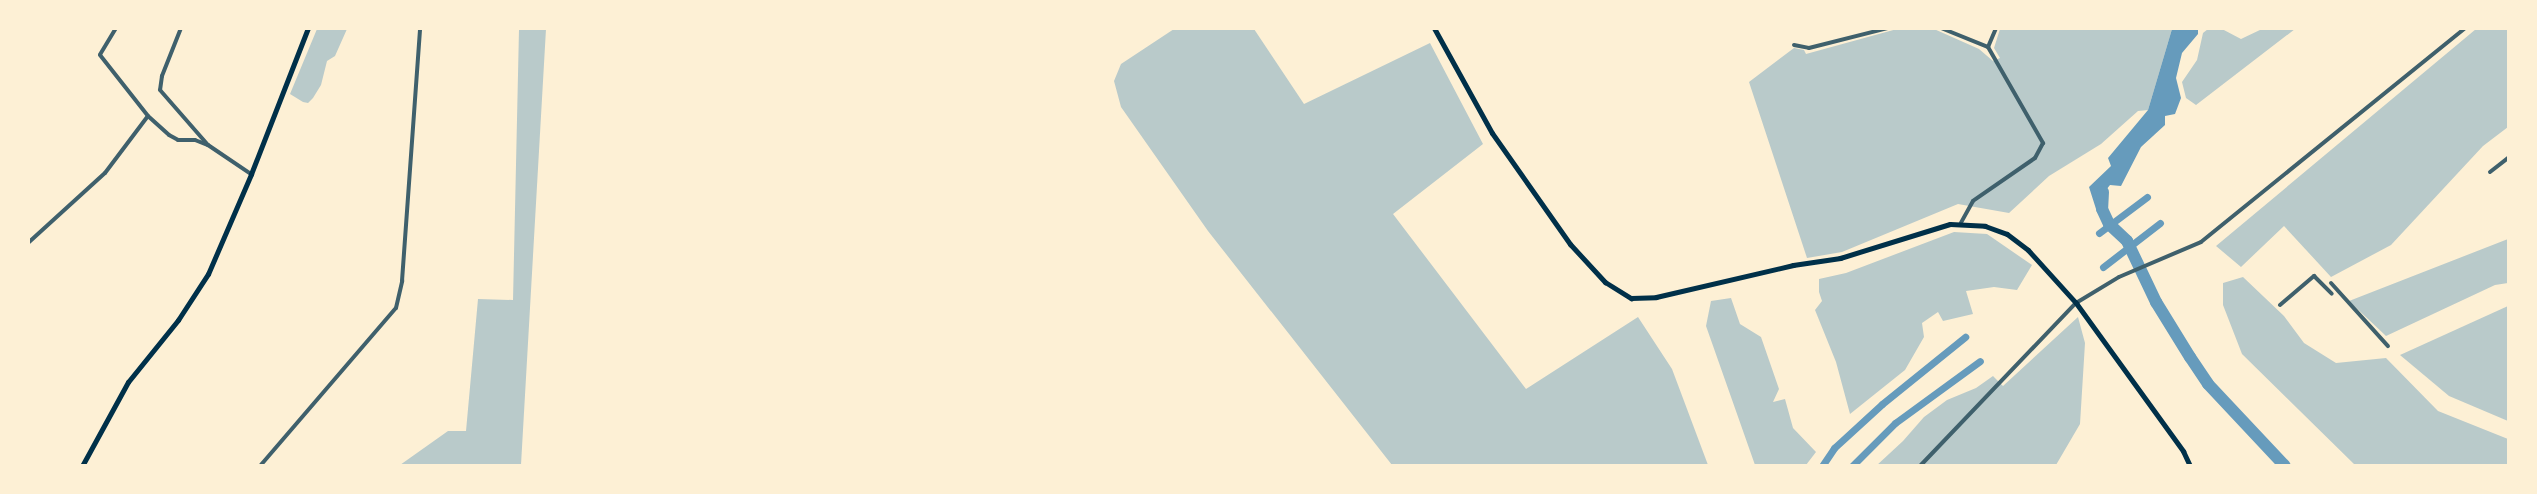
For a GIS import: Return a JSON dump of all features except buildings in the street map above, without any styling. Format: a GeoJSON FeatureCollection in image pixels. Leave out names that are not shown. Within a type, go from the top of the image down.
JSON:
{"type":"FeatureCollection","features":[{"type":"Feature","properties":{"kind":"main road"},"geometry":{"type":"LineString","coordinates":[[81,465],[128,382],[178,320],[198,291],[219,252],[308,28]]}},
{"type":"Feature","properties":{"kind":"main road"},"geometry":{"type":"LineString","coordinates":[[1434,28],[1492,133],[1570,244],[1605,282],[1631,298],[1656,297],[1793,265],[1840,258],[1960,223],[1985,226],[2007,234],[2028,250],[2076,303],[2183,451],[2190,465]]}},
{"type":"Feature","properties":{"kind":"street"},"geometry":{"type":"LineString","coordinates":[[116,28],[100,55],[148,116],[168,135],[178,140],[195,140],[208,145],[251,174]]}},
{"type":"Feature","properties":{"kind":"street"},"geometry":{"type":"LineString","coordinates":[[182,28],[162,76],[160,90],[208,145]]}},
{"type":"Feature","properties":{"kind":"street"},"geometry":{"type":"LineString","coordinates":[[260,465],[396,308],[402,281],[420,28]]}},
{"type":"Feature","properties":{"kind":"street"},"geometry":{"type":"LineString","coordinates":[[1794,45],[1809,48],[1888,28]]}},
{"type":"Feature","properties":{"kind":"street"},"geometry":{"type":"LineString","coordinates":[[1941,28],[1954,36],[1988,47],[2043,143],[2035,158],[1973,201],[1960,223]]}},
{"type":"Feature","properties":{"kind":"street"},"geometry":{"type":"LineString","coordinates":[[1988,47],[1996,28]]}},
{"type":"Feature","properties":{"kind":"street"},"geometry":{"type":"LineString","coordinates":[[1920,465],[2076,303],[2119,276],[2201,242],[2465,28]]}},
{"type":"Feature","properties":{"kind":"street"},"geometry":{"type":"LineString","coordinates":[[28,243],[105,172],[148,116]]}},
{"type":"Feature","properties":{"kind":"street"},"geometry":{"type":"LineString","coordinates":[[2490,172],[2508,158]]}},
{"type":"Feature","properties":{"kind":"street"},"geometry":{"type":"LineString","coordinates":[[2280,305],[2314,276],[2332,294]]}},
{"type":"Feature","properties":{"kind":"street"},"geometry":{"type":"LineString","coordinates":[[2331,283],[2388,346]]}},
{"type":"Feature","properties":{"kind":"shaded area"},"geometry":{"type":"Polygon","coordinates":[[[317,29],[347,29],[335,56],[327,61],[321,85],[308,103],[290,94],[317,29]]]}},
{"type":"Feature","properties":{"kind":"shaded area"},"geometry":{"type":"Polygon","coordinates":[[[519,29],[546,29],[521,465],[400,465],[448,431],[466,431],[478,299],[513,300],[519,29]]]}},
{"type":"Feature","properties":{"kind":"shaded area"},"geometry":{"type":"Polygon","coordinates":[[[1174,29],[1254,29],[1304,104],[1430,43],[1483,144],[1393,214],[1526,389],[1638,317],[1672,369],[1708,465],[1392,465],[1208,231],[1121,107],[1114,81],[1121,64],[1174,29]]]}},
{"type":"Feature","properties":{"kind":"shaded area"},"geometry":{"type":"Polygon","coordinates":[[[1897,29],[1934,29],[1979,49],[1993,61],[2000,58],[1994,48],[2000,29],[2172,29],[2148,110],[2138,111],[2101,144],[2049,176],[2009,213],[1958,204],[1842,252],[1807,258],[1749,82],[1794,48],[1804,50],[1806,54],[1897,29]]]}},
{"type":"Feature","properties":{"kind":"shaded area"},"geometry":{"type":"Polygon","coordinates":[[[2208,29],[2222,29],[2241,39],[2262,29],[2295,29],[2196,105],[2186,98],[2182,82],[2197,60],[2203,33],[2208,29]]]}},
{"type":"Feature","properties":{"kind":"shaded area"},"geometry":{"type":"Polygon","coordinates":[[[2476,29],[2508,29],[2508,127],[2483,146],[2391,245],[2331,277],[2284,226],[2241,267],[2216,246],[2476,29]]]}},
{"type":"Feature","properties":{"kind":"shaded area"},"geometry":{"type":"Polygon","coordinates":[[[1954,232],[1987,234],[2032,265],[2017,290],[1994,287],[1966,291],[1973,314],[1943,321],[1938,312],[1922,323],[1924,337],[1905,370],[1850,414],[1836,362],[1815,310],[1822,301],[1819,279],[1846,273],[1954,232]]]}},
{"type":"Feature","properties":{"kind":"shaded area"},"geometry":{"type":"Polygon","coordinates":[[[2508,239],[2508,283],[2495,285],[2386,336],[2349,301],[2508,239]]]}},
{"type":"Feature","properties":{"kind":"shaded area"},"geometry":{"type":"Polygon","coordinates":[[[2243,277],[2284,316],[2304,343],[2336,363],[2386,358],[2438,411],[2508,439],[2508,465],[2355,465],[2242,354],[2223,305],[2223,283],[2243,277]]]}},
{"type":"Feature","properties":{"kind":"shaded area"},"geometry":{"type":"Polygon","coordinates":[[[1731,298],[1740,324],[1761,337],[1779,389],[1773,402],[1785,399],[1793,428],[1816,452],[1806,465],[1755,465],[1706,326],[1711,301],[1731,298]]]}},
{"type":"Feature","properties":{"kind":"shaded area"},"geometry":{"type":"Polygon","coordinates":[[[2508,306],[2508,421],[2449,396],[2400,355],[2508,306]]]}},
{"type":"Feature","properties":{"kind":"shaded area"},"geometry":{"type":"Polygon","coordinates":[[[2078,317],[2085,343],[2080,424],[2056,465],[1876,466],[1924,417],[1947,400],[1976,388],[1993,376],[2003,386],[2078,317]]]}},
{"type":"Feature","properties":{"kind":"water"},"geometry":{"type":"Polygon","coordinates":[[[2172,29],[2198,29],[2198,34],[2182,53],[2176,78],[2181,98],[2175,114],[2165,116],[2165,125],[2141,147],[2121,186],[2110,185],[2106,190],[2106,209],[2096,209],[2089,187],[2111,166],[2108,158],[2148,110],[2172,29]]]}},
{"type":"Feature","properties":{"kind":"waterway"},"geometry":{"type":"LineString","coordinates":[[2103,192],[2102,209],[2109,224],[2127,241],[2156,302],[2190,357],[2208,384],[2285,466]]}},
{"type":"Feature","properties":{"kind":"waterway"},"geometry":{"type":"LineString","coordinates":[[2099,233],[2147,197]]}},
{"type":"Feature","properties":{"kind":"waterway"},"geometry":{"type":"LineString","coordinates":[[2103,267],[2160,223]]}},
{"type":"Feature","properties":{"kind":"waterway"},"geometry":{"type":"LineString","coordinates":[[1822,466],[1834,448],[1882,404],[1965,337]]}},
{"type":"Feature","properties":{"kind":"waterway"},"geometry":{"type":"LineString","coordinates":[[1852,466],[1895,423],[1980,361]]}}]}
